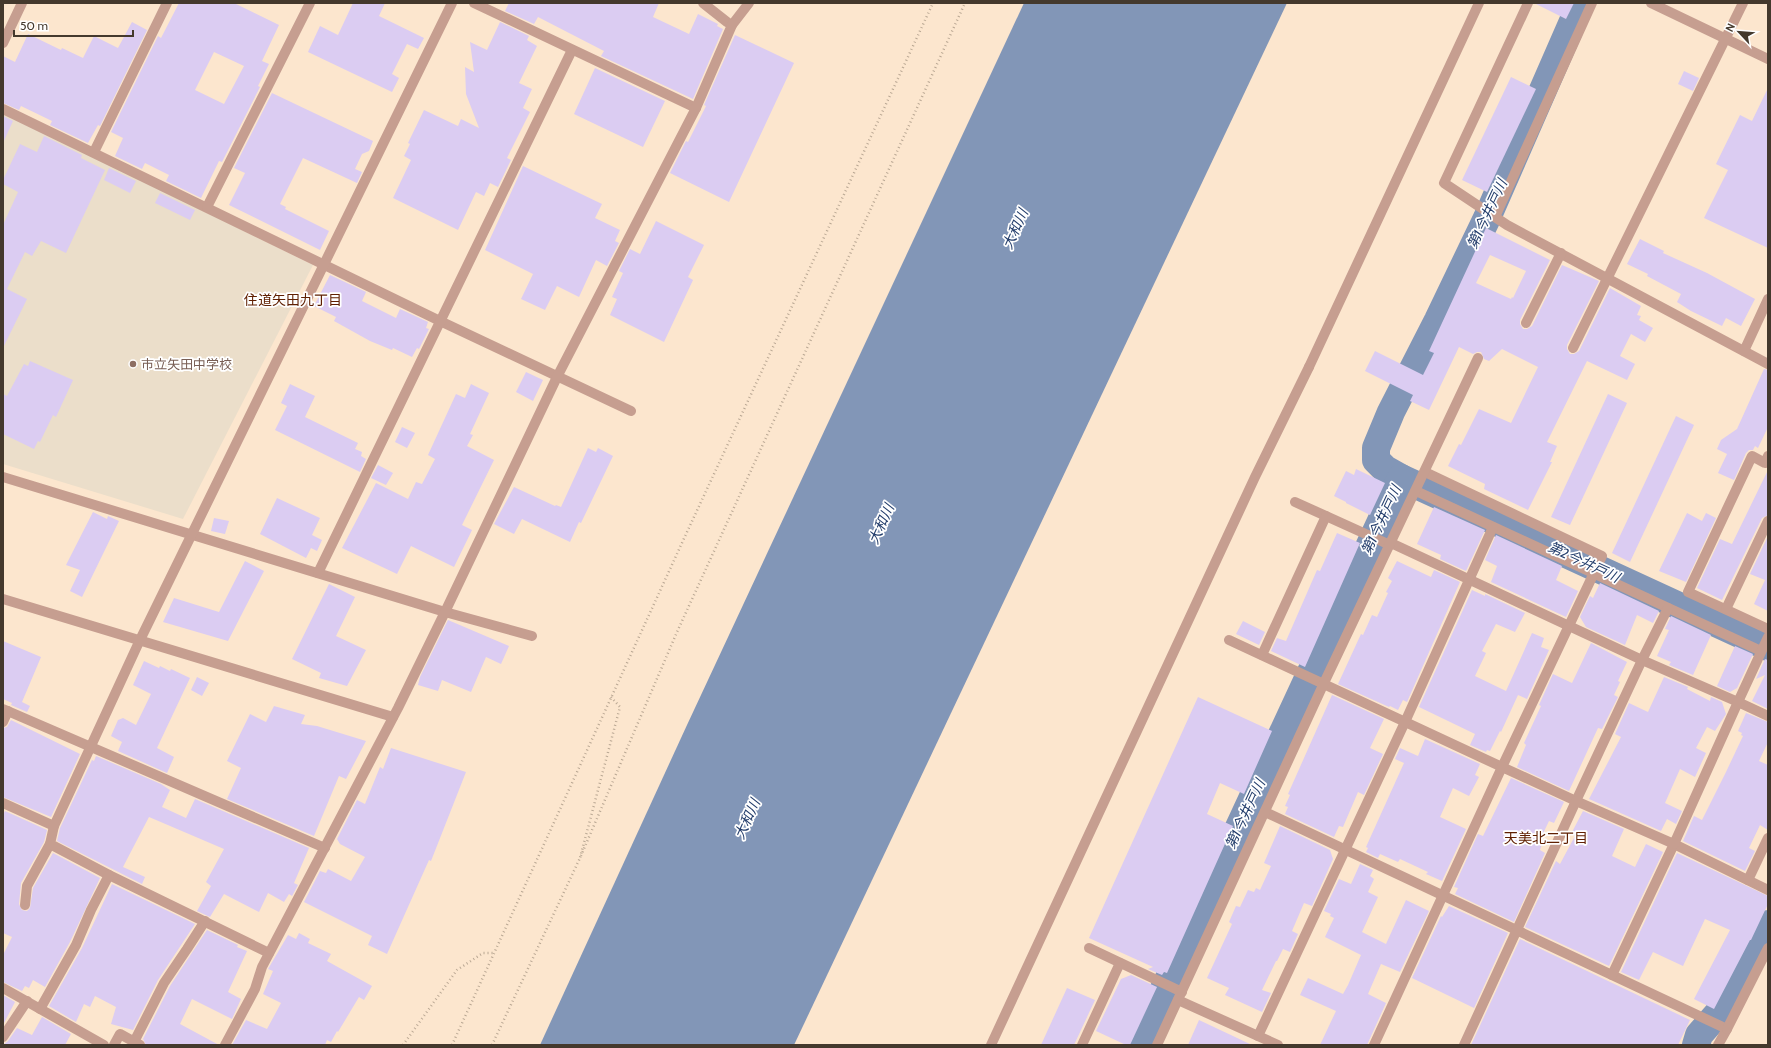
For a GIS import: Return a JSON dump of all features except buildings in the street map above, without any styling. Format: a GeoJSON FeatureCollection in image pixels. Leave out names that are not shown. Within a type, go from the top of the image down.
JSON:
{"type":"FeatureCollection","features":[{"type":"Feature","properties":{"kind":"street"},"geometry":{"type":"LineString","coordinates":[[3,43],[22,3]]}},
{"type":"Feature","properties":{"kind":"street"},"geometry":{"type":"LineString","coordinates":[[94,152],[167,3]]}},
{"type":"Feature","properties":{"kind":"street"},"geometry":{"type":"LineString","coordinates":[[207,207],[310,3]]}},
{"type":"Feature","properties":{"kind":"street"},"geometry":{"type":"LineString","coordinates":[[25,905],[27,886],[50,844],[54,826],[139,642],[452,3]]}},
{"type":"Feature","properties":{"kind":"street"},"geometry":{"type":"LineString","coordinates":[[474,3],[696,108]]}},
{"type":"Feature","properties":{"kind":"street"},"geometry":{"type":"LineString","coordinates":[[703,3],[726,22],[732,25]]}},
{"type":"Feature","properties":{"kind":"street"},"geometry":{"type":"LineString","coordinates":[[225,1045],[255,989],[262,966],[393,717],[445,612],[557,377],[696,108],[732,25],[749,3]]}},
{"type":"Feature","properties":{"kind":"street"},"geometry":{"type":"LineString","coordinates":[[991,1045],[1255,477],[1309,367],[1479,3]]}},
{"type":"Feature","properties":{"kind":"street"},"geometry":{"type":"LineString","coordinates":[[1528,3],[1444,183],[1494,216],[1768,364]]}},
{"type":"Feature","properties":{"kind":"street"},"geometry":{"type":"LineString","coordinates":[[1494,216],[1592,3]]}},
{"type":"Feature","properties":{"kind":"street"},"geometry":{"type":"LineString","coordinates":[[1651,3],[1768,59]]}},
{"type":"Feature","properties":{"kind":"street"},"geometry":{"type":"LineString","coordinates":[[1572,348],[1743,3]]}},
{"type":"Feature","properties":{"kind":"street"},"geometry":{"type":"LineString","coordinates":[[318,573],[572,50]]}},
{"type":"Feature","properties":{"kind":"street"},"geometry":{"type":"LineString","coordinates":[[3,109],[440,321],[557,377],[631,410]]}},
{"type":"Feature","properties":{"kind":"street"},"geometry":{"type":"LineString","coordinates":[[1526,323],[1561,253]]}},
{"type":"Feature","properties":{"kind":"street"},"geometry":{"type":"LineString","coordinates":[[1744,351],[1768,299]]}},
{"type":"Feature","properties":{"kind":"street"},"geometry":{"type":"LineString","coordinates":[[1157,1045],[1324,683],[1478,358]]}},
{"type":"Feature","properties":{"kind":"street"},"geometry":{"type":"LineString","coordinates":[[1767,461],[1752,456],[1688,592],[1768,629]]}},
{"type":"Feature","properties":{"kind":"street"},"geometry":{"type":"LineString","coordinates":[[1374,1045],[1502,767],[1602,556],[1424,473]]}},
{"type":"Feature","properties":{"kind":"street"},"geometry":{"type":"LineString","coordinates":[[3,477],[445,612],[532,636]]}},
{"type":"Feature","properties":{"kind":"street"},"geometry":{"type":"LineString","coordinates":[[1416,490],[1761,651]]}},
{"type":"Feature","properties":{"kind":"street"},"geometry":{"type":"LineString","coordinates":[[1295,502],[1768,716]]}},
{"type":"Feature","properties":{"kind":"street"},"geometry":{"type":"LineString","coordinates":[[1263,656],[1327,517]]}},
{"type":"Feature","properties":{"kind":"street"},"geometry":{"type":"LineString","coordinates":[[1726,610],[1768,521]]}},
{"type":"Feature","properties":{"kind":"street"},"geometry":{"type":"LineString","coordinates":[[1258,1036],[1405,722],[1493,527]]}},
{"type":"Feature","properties":{"kind":"street"},"geometry":{"type":"LineString","coordinates":[[3,599],[139,642],[393,717]]}},
{"type":"Feature","properties":{"kind":"street"},"geometry":{"type":"LineString","coordinates":[[1464,1045],[1576,801],[1668,608]]}},
{"type":"Feature","properties":{"kind":"street"},"geometry":{"type":"LineString","coordinates":[[1612,975],[1674,844],[1768,637]]}},
{"type":"Feature","properties":{"kind":"street"},"geometry":{"type":"LineString","coordinates":[[1229,640],[1576,801],[1674,844],[1768,890]]}},
{"type":"Feature","properties":{"kind":"street"},"geometry":{"type":"LineString","coordinates":[[3,722],[6,710],[325,848]]}},
{"type":"Feature","properties":{"kind":"street"},"geometry":{"type":"LineString","coordinates":[[3,803],[54,826]]}},
{"type":"Feature","properties":{"kind":"street"},"geometry":{"type":"LineString","coordinates":[[1265,812],[1727,1029]]}},
{"type":"Feature","properties":{"kind":"street"},"geometry":{"type":"LineString","coordinates":[[1748,880],[1768,838]]}},
{"type":"Feature","properties":{"kind":"street"},"geometry":{"type":"LineString","coordinates":[[50,844],[109,875],[205,920],[269,953]]}},
{"type":"Feature","properties":{"kind":"street"},"geometry":{"type":"LineString","coordinates":[[40,1009],[76,945],[91,910],[109,875]]}},
{"type":"Feature","properties":{"kind":"street"},"geometry":{"type":"LineString","coordinates":[[114,1045],[120,1034],[137,1043],[164,983],[205,920]]}},
{"type":"Feature","properties":{"kind":"street"},"geometry":{"type":"LineString","coordinates":[[1089,948],[1121,963],[1258,1036],[1278,1045]]}},
{"type":"Feature","properties":{"kind":"street"},"geometry":{"type":"LineString","coordinates":[[1718,1045],[1768,948]]}},
{"type":"Feature","properties":{"kind":"street"},"geometry":{"type":"LineString","coordinates":[[1082,1045],[1121,963]]}},
{"type":"Feature","properties":{"kind":"street"},"geometry":{"type":"LineString","coordinates":[[3,988],[104,1045]]}},
{"type":"Feature","properties":{"kind":"street"},"geometry":{"type":"LineString","coordinates":[[3,1037],[27,1002]]}},
{"type":"Feature","properties":{"kind":"path"},"geometry":{"type":"LineString","coordinates":[[452,1045],[611,697],[933,3]]}},
{"type":"Feature","properties":{"kind":"path"},"geometry":{"type":"LineString","coordinates":[[492,1045],[580,858],[677,632],[965,3]]}},
{"type":"Feature","properties":{"kind":"path"},"geometry":{"type":"LineString","coordinates":[[580,858],[620,707],[611,697]]}},
{"type":"Feature","properties":{"kind":"path"},"geometry":{"type":"LineString","coordinates":[[403,1045],[457,970],[483,953],[493,953]]}},
{"type":"Feature","properties":{"kind":"shaded area","name":"市立矢田中学校"},"geometry":{"type":"Polygon","coordinates":[[[3,113],[313,265],[183,519],[3,464],[3,113]]]}},
{"type":"Feature","properties":{"kind":"water","name":"大和川"},"geometry":{"type":"Polygon","coordinates":[[[1024,3],[1287,3],[794,1045],[540,1045],[687,725],[1024,3]]]}},
{"type":"Feature","properties":{"kind":"waterway","name":"第1今井戸川"},"geometry":{"type":"LineString","coordinates":[[1581,3],[1487,218],[1438,320],[1391,412],[1376,448],[1376,460],[1385,469],[1401,478],[1768,647]]}},
{"type":"Feature","properties":{"kind":"waterway","name":"第1今井戸川"},"geometry":{"type":"LineString","coordinates":[[1138,1045],[1401,478]]}},
{"type":"Feature","properties":{"kind":"waterway","name":"第2今井戸川"},"geometry":{"type":"LineString","coordinates":[[1696,1045],[1699,1035],[1728,1002],[1768,924]]}},
{"type":"Feature","properties":{"kind":"place","name":"市立矢田中学校"},"geometry":{"type":"Point","coordinates":[133,364]}},
{"type":"Feature","properties":{"kind":"district","name":"住道矢田九丁目"},"geometry":{"type":"Point","coordinates":[293,300]}},
{"type":"Feature","properties":{"kind":"district","name":"天美北二丁目"},"geometry":{"type":"Point","coordinates":[1546,838]}}]}
